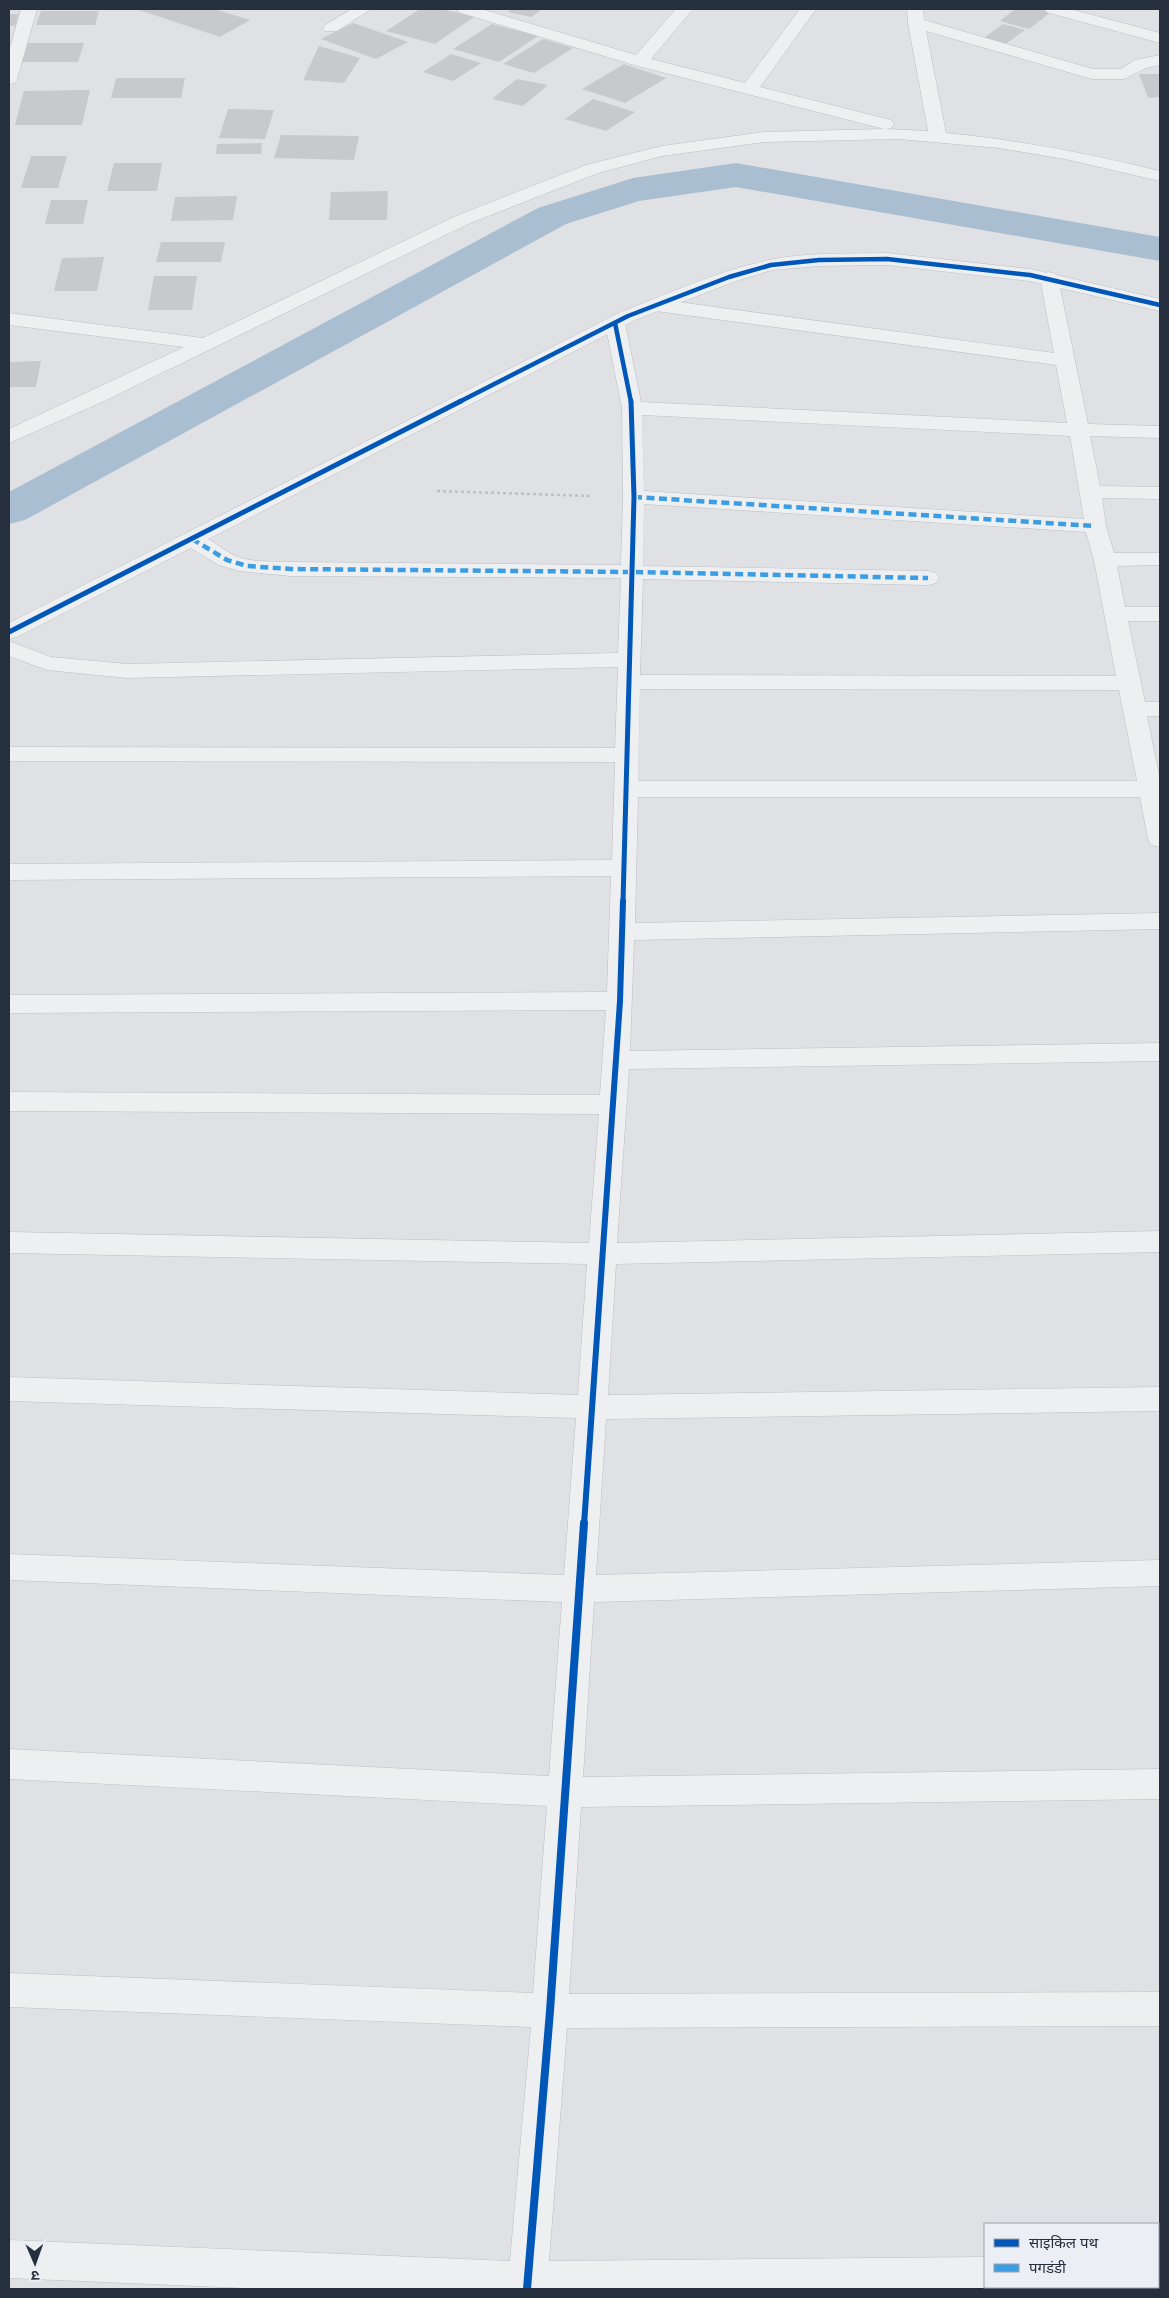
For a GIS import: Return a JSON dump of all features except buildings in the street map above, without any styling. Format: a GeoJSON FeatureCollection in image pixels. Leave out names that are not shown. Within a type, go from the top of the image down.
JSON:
{"type":"FeatureCollection","features":[{"type":"Feature","properties":{"kind":"street"},"geometry":{"type":"LineString","coordinates":[[9,10],[29,9],[9,79]]}},
{"type":"Feature","properties":{"kind":"street"},"geometry":{"type":"LineString","coordinates":[[331,28],[363,9]]}},
{"type":"Feature","properties":{"kind":"street"},"geometry":{"type":"LineString","coordinates":[[464,9],[640,61],[938,137]]}},
{"type":"Feature","properties":{"kind":"street"},"geometry":{"type":"LineString","coordinates":[[640,61],[685,9]]}},
{"type":"Feature","properties":{"kind":"street"},"geometry":{"type":"LineString","coordinates":[[749,90],[808,9]]}},
{"type":"Feature","properties":{"kind":"street"},"geometry":{"type":"LineString","coordinates":[[1052,9],[1160,38]]}},
{"type":"Feature","properties":{"kind":"street"},"geometry":{"type":"LineString","coordinates":[[938,137],[916,16],[1092,74],[1124,74],[1141,64],[1160,60]]}},
{"type":"Feature","properties":{"kind":"street"},"geometry":{"type":"LineString","coordinates":[[10,436],[96,398],[462,220],[555,182],[620,160],[662,151],[764,137],[899,134],[999,143],[1056,153],[1160,176]]}},
{"type":"Feature","properties":{"kind":"street"},"geometry":{"type":"LineString","coordinates":[[9,632],[615,323],[688,291],[771,265],[819,260],[887,259],[1049,278],[1160,305]]}},
{"type":"Feature","properties":{"kind":"street"},"geometry":{"type":"LineString","coordinates":[[1049,278],[1096,526],[1105,560],[1134,709],[1155,789],[1160,839]]}},
{"type":"Feature","properties":{"kind":"street"},"geometry":{"type":"LineString","coordinates":[[656,305],[1065,360]]}},
{"type":"Feature","properties":{"kind":"street"},"geometry":{"type":"LineString","coordinates":[[9,319],[205,344]]}},
{"type":"Feature","properties":{"kind":"street"},"geometry":{"type":"LineString","coordinates":[[528,2285],[550,2011],[620,1001],[634,497],[632,408],[615,323]]}},
{"type":"Feature","properties":{"kind":"street"},"geometry":{"type":"LineString","coordinates":[[632,408],[1079,430],[1160,432]]}},
{"type":"Feature","properties":{"kind":"street"},"geometry":{"type":"LineString","coordinates":[[1091,492],[1160,493]]}},
{"type":"Feature","properties":{"kind":"street"},"geometry":{"type":"LineString","coordinates":[[634,497],[1096,526]]}},
{"type":"Feature","properties":{"kind":"street"},"geometry":{"type":"LineString","coordinates":[[192,539],[227,560],[247,566],[291,569],[632,572],[928,578]]}},
{"type":"Feature","properties":{"kind":"street"},"geometry":{"type":"LineString","coordinates":[[1105,560],[1160,559]]}},
{"type":"Feature","properties":{"kind":"street"},"geometry":{"type":"LineString","coordinates":[[1116,614],[1160,614]]}},
{"type":"Feature","properties":{"kind":"street"},"geometry":{"type":"LineString","coordinates":[[9,648],[47,664],[127,671],[630,671],[1129,683]]}},
{"type":"Feature","properties":{"kind":"street"},"geometry":{"type":"LineString","coordinates":[[1134,709],[1160,709]]}},
{"type":"Feature","properties":{"kind":"street"},"geometry":{"type":"LineString","coordinates":[[9,754],[627,755]]}},
{"type":"Feature","properties":{"kind":"street"},"geometry":{"type":"LineString","coordinates":[[626,789],[1155,789]]}},
{"type":"Feature","properties":{"kind":"street"},"geometry":{"type":"LineString","coordinates":[[9,872],[624,868]]}},
{"type":"Feature","properties":{"kind":"street"},"geometry":{"type":"LineString","coordinates":[[622,932],[1160,921]]}},
{"type":"Feature","properties":{"kind":"street"},"geometry":{"type":"LineString","coordinates":[[9,1004],[620,1001]]}},
{"type":"Feature","properties":{"kind":"street"},"geometry":{"type":"LineString","coordinates":[[615,1060],[1160,1052]]}},
{"type":"Feature","properties":{"kind":"street"},"geometry":{"type":"LineString","coordinates":[[9,1101],[612,1105]]}},
{"type":"Feature","properties":{"kind":"street"},"geometry":{"type":"LineString","coordinates":[[9,1242],[602,1254],[1160,1242]]}},
{"type":"Feature","properties":{"kind":"street"},"geometry":{"type":"LineString","coordinates":[[9,1389],[592,1407],[1160,1398]]}},
{"type":"Feature","properties":{"kind":"street"},"geometry":{"type":"LineString","coordinates":[[9,1566],[580,1589],[1160,1573]]}},
{"type":"Feature","properties":{"kind":"street"},"geometry":{"type":"LineString","coordinates":[[9,1764],[565,1792],[1160,1784]]}},
{"type":"Feature","properties":{"kind":"street"},"geometry":{"type":"LineString","coordinates":[[9,1990],[550,2011],[1160,2009]]}},
{"type":"Feature","properties":{"kind":"street"},"geometry":{"type":"LineString","coordinates":[[9,2259],[528,2285],[984,2276]]}},
{"type":"Feature","properties":{"kind":"path"},"geometry":{"type":"LineString","coordinates":[[437,491],[634,497]]}},
{"type":"Feature","properties":{"kind":"waterway"},"geometry":{"type":"LineString","coordinates":[[9,510],[552,216],[633,190],[736,175],[1160,249]]}},
{"type":"Feature","properties":{"kind":"marked path"},"geometry":{"type":"LineString","coordinates":[[634,497],[1095,526]]}},
{"type":"Feature","properties":{"kind":"marked path"},"geometry":{"type":"LineString","coordinates":[[192,539],[227,560],[247,566],[291,569],[632,572],[928,578]]}},
{"type":"Feature","properties":{"kind":"cycle path"},"geometry":{"type":"LineString","coordinates":[[9,632],[628,316],[729,277],[771,265],[819,260],[887,259],[1030,275],[1160,305]]}},
{"type":"Feature","properties":{"kind":"cycle path"},"geometry":{"type":"LineString","coordinates":[[527,2289],[550,2011],[620,1001],[634,497],[632,408],[615,323]]}}]}
